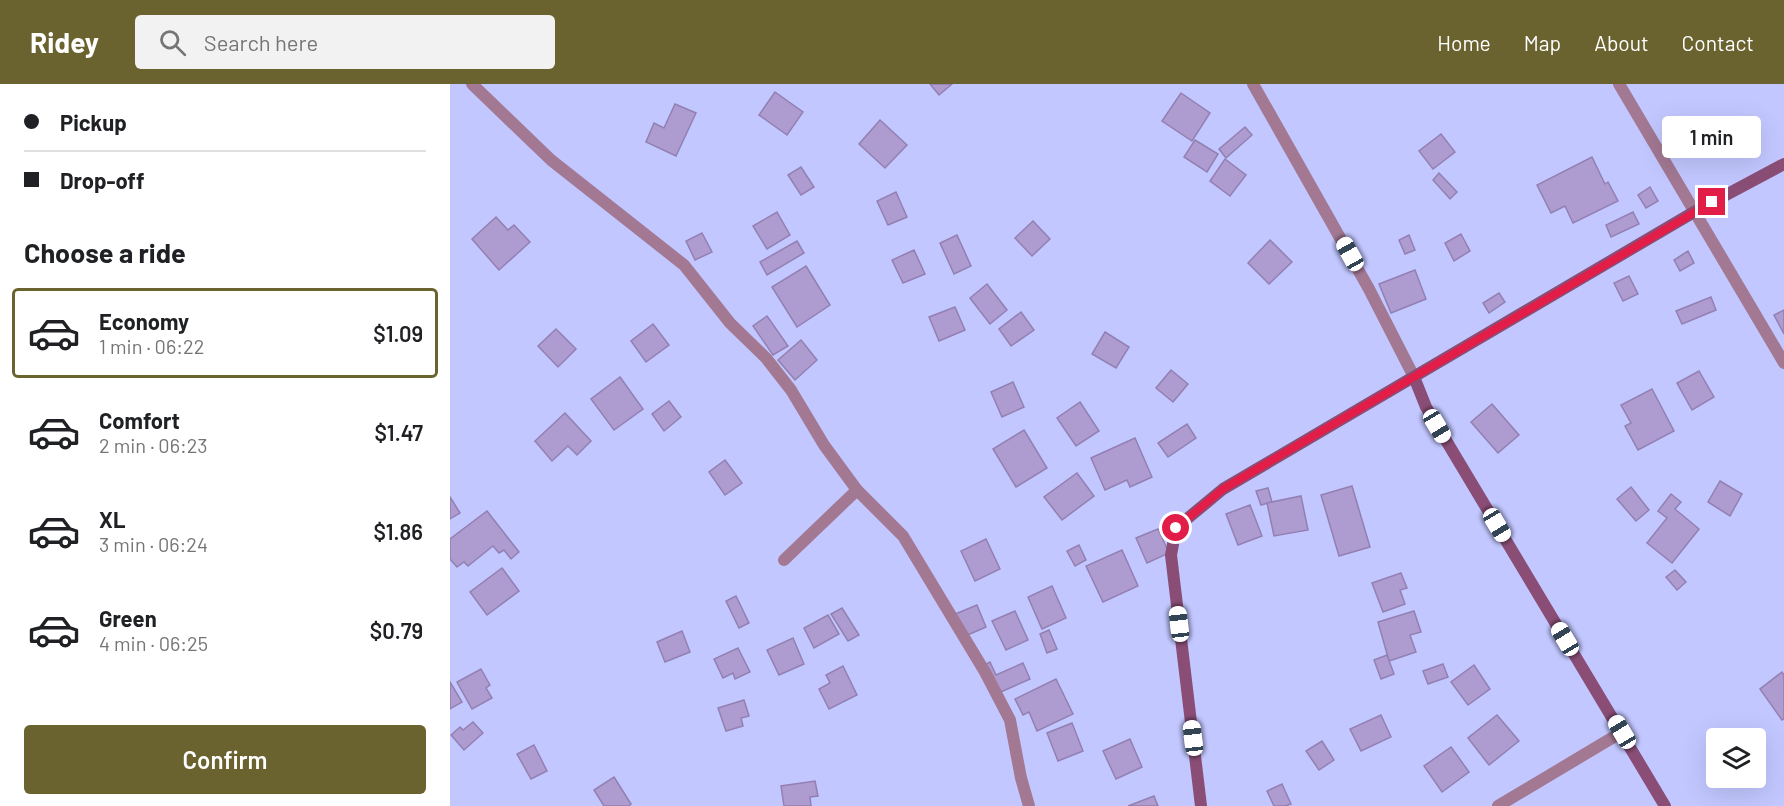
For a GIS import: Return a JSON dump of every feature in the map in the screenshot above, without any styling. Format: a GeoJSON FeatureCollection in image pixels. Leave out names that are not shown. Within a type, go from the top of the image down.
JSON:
{"type":"FeatureCollection","features":[{"type":"Feature","properties":{"kind":"street"},"geometry":{"type":"LineString","coordinates":[[472,84],[551,160],[684,265],[730,323],[766,358],[791,390],[824,445],[858,490],[903,536],[985,672],[1010,720],[1029,806]]}},
{"type":"Feature","properties":{"kind":"street"},"geometry":{"type":"LineString","coordinates":[[1253,84],[1369,289],[1414,377],[1426,407],[1665,806]]}},
{"type":"Feature","properties":{"kind":"street"},"geometry":{"type":"LineString","coordinates":[[1619,84],[1784,363]]}},
{"type":"Feature","properties":{"kind":"street"},"geometry":{"type":"LineString","coordinates":[[1201,806],[1171,555],[1176,528],[1223,489],[1694,212],[1784,165]]}},
{"type":"Feature","properties":{"kind":"street"},"geometry":{"type":"LineString","coordinates":[[784,560],[858,490]]}},
{"type":"Feature","properties":{"kind":"street"},"geometry":{"type":"LineString","coordinates":[[1498,806],[1622,732]]}},
{"type":"Feature","properties":{"kind":"building"},"geometry":{"type":"Polygon","coordinates":[[[930,84],[952,84],[939,95],[930,84]]]}},
{"type":"Feature","properties":{"kind":"building"},"geometry":{"type":"Polygon","coordinates":[[[775,92],[803,112],[787,135],[759,115],[775,92]]]}},
{"type":"Feature","properties":{"kind":"building"},"geometry":{"type":"Polygon","coordinates":[[[1181,93],[1210,113],[1192,141],[1162,121],[1181,93]]]}},
{"type":"Feature","properties":{"kind":"building"},"geometry":{"type":"Polygon","coordinates":[[[675,104],[696,113],[676,156],[646,142],[654,123],[664,128],[675,104]]]}},
{"type":"Feature","properties":{"kind":"building"},"geometry":{"type":"Polygon","coordinates":[[[880,120],[907,145],[885,168],[859,144],[880,120]]]}},
{"type":"Feature","properties":{"kind":"building"},"geometry":{"type":"Polygon","coordinates":[[[1245,127],[1252,135],[1226,158],[1219,149],[1245,127]]]}},
{"type":"Feature","properties":{"kind":"building"},"geometry":{"type":"Polygon","coordinates":[[[1441,134],[1455,152],[1433,169],[1419,151],[1441,134]]]}},
{"type":"Feature","properties":{"kind":"building"},"geometry":{"type":"Polygon","coordinates":[[[1195,140],[1218,154],[1207,172],[1184,157],[1195,140]]]}},
{"type":"Feature","properties":{"kind":"building"},"geometry":{"type":"Polygon","coordinates":[[[1592,157],[1605,184],[1608,182],[1618,201],[1573,223],[1565,206],[1551,213],[1537,185],[1592,157]]]}},
{"type":"Feature","properties":{"kind":"building"},"geometry":{"type":"Polygon","coordinates":[[[1225,159],[1246,175],[1230,196],[1210,181],[1225,159]]]}},
{"type":"Feature","properties":{"kind":"building"},"geometry":{"type":"Polygon","coordinates":[[[801,167],[814,187],[801,195],[788,175],[801,167]]]}},
{"type":"Feature","properties":{"kind":"building"},"geometry":{"type":"Polygon","coordinates":[[[1439,173],[1457,192],[1450,199],[1433,180],[1439,173]]]}},
{"type":"Feature","properties":{"kind":"building"},"geometry":{"type":"Polygon","coordinates":[[[1650,187],[1658,201],[1646,208],[1638,195],[1650,187]]]}},
{"type":"Feature","properties":{"kind":"building"},"geometry":{"type":"Polygon","coordinates":[[[896,192],[907,217],[888,225],[877,201],[896,192]]]}},
{"type":"Feature","properties":{"kind":"building"},"geometry":{"type":"Polygon","coordinates":[[[777,212],[790,235],[767,249],[753,226],[777,212]]]}},
{"type":"Feature","properties":{"kind":"building"},"geometry":{"type":"Polygon","coordinates":[[[1633,212],[1639,224],[1611,237],[1606,225],[1633,212]]]}},
{"type":"Feature","properties":{"kind":"building"},"geometry":{"type":"Polygon","coordinates":[[[496,217],[508,230],[514,225],[530,242],[499,270],[472,239],[496,217]]]}},
{"type":"Feature","properties":{"kind":"building"},"geometry":{"type":"Polygon","coordinates":[[[1033,221],[1050,239],[1032,256],[1015,238],[1033,221]]]}},
{"type":"Feature","properties":{"kind":"building"},"geometry":{"type":"Polygon","coordinates":[[[702,233],[712,252],[695,260],[686,241],[702,233]]]}},
{"type":"Feature","properties":{"kind":"building"},"geometry":{"type":"Polygon","coordinates":[[[1461,234],[1470,251],[1454,261],[1445,243],[1461,234]]]}},
{"type":"Feature","properties":{"kind":"building"},"geometry":{"type":"Polygon","coordinates":[[[957,235],[971,266],[954,274],[940,243],[957,235]]]}},
{"type":"Feature","properties":{"kind":"building"},"geometry":{"type":"Polygon","coordinates":[[[1409,235],[1415,250],[1405,254],[1399,240],[1409,235]]]}},
{"type":"Feature","properties":{"kind":"building"},"geometry":{"type":"Polygon","coordinates":[[[1270,240],[1292,262],[1269,284],[1248,263],[1270,240]]]}},
{"type":"Feature","properties":{"kind":"building"},"geometry":{"type":"Polygon","coordinates":[[[797,241],[804,253],[767,275],[760,262],[797,241]]]}},
{"type":"Feature","properties":{"kind":"building"},"geometry":{"type":"Polygon","coordinates":[[[914,250],[925,274],[903,283],[892,260],[914,250]]]}},
{"type":"Feature","properties":{"kind":"building"},"geometry":{"type":"Polygon","coordinates":[[[1688,251],[1694,263],[1680,271],[1674,260],[1688,251]]]}},
{"type":"Feature","properties":{"kind":"building"},"geometry":{"type":"Polygon","coordinates":[[[806,266],[830,305],[797,327],[772,287],[806,266]]]}},
{"type":"Feature","properties":{"kind":"building"},"geometry":{"type":"Polygon","coordinates":[[[1415,270],[1426,299],[1391,313],[1379,284],[1415,270]]]}},
{"type":"Feature","properties":{"kind":"building"},"geometry":{"type":"Polygon","coordinates":[[[1629,276],[1638,294],[1623,301],[1614,283],[1629,276]]]}},
{"type":"Feature","properties":{"kind":"building"},"geometry":{"type":"Polygon","coordinates":[[[987,284],[1007,310],[990,324],[970,298],[987,284]]]}},
{"type":"Feature","properties":{"kind":"building"},"geometry":{"type":"Polygon","coordinates":[[[1499,293],[1505,302],[1489,313],[1483,303],[1499,293]]]}},
{"type":"Feature","properties":{"kind":"building"},"geometry":{"type":"Polygon","coordinates":[[[1711,297],[1716,310],[1682,324],[1676,311],[1711,297]]]}},
{"type":"Feature","properties":{"kind":"building"},"geometry":{"type":"Polygon","coordinates":[[[955,307],[965,330],[939,341],[929,317],[955,307]]]}},
{"type":"Feature","properties":{"kind":"building"},"geometry":{"type":"Polygon","coordinates":[[[1784,310],[1784,334],[1774,315],[1784,310]]]}},
{"type":"Feature","properties":{"kind":"building"},"geometry":{"type":"Polygon","coordinates":[[[1021,312],[1034,330],[1011,346],[999,329],[1021,312]]]}},
{"type":"Feature","properties":{"kind":"building"},"geometry":{"type":"Polygon","coordinates":[[[767,316],[788,346],[773,355],[753,326],[767,316]]]}},
{"type":"Feature","properties":{"kind":"building"},"geometry":{"type":"Polygon","coordinates":[[[653,324],[669,345],[646,362],[631,341],[653,324]]]}},
{"type":"Feature","properties":{"kind":"building"},"geometry":{"type":"Polygon","coordinates":[[[556,329],[576,349],[558,367],[538,346],[556,329]]]}},
{"type":"Feature","properties":{"kind":"building"},"geometry":{"type":"Polygon","coordinates":[[[1105,332],[1129,347],[1116,368],[1092,354],[1105,332]]]}},
{"type":"Feature","properties":{"kind":"building"},"geometry":{"type":"Polygon","coordinates":[[[801,340],[817,360],[795,380],[778,360],[801,340]]]}},
{"type":"Feature","properties":{"kind":"building"},"geometry":{"type":"Polygon","coordinates":[[[1171,370],[1188,384],[1173,402],[1156,388],[1171,370]]]}},
{"type":"Feature","properties":{"kind":"building"},"geometry":{"type":"Polygon","coordinates":[[[1699,371],[1714,397],[1692,410],[1677,383],[1699,371]]]}},
{"type":"Feature","properties":{"kind":"building"},"geometry":{"type":"Polygon","coordinates":[[[620,377],[643,409],[614,430],[591,399],[620,377]]]}},
{"type":"Feature","properties":{"kind":"building"},"geometry":{"type":"Polygon","coordinates":[[[1013,382],[1024,407],[1002,417],[991,392],[1013,382]]]}},
{"type":"Feature","properties":{"kind":"building"},"geometry":{"type":"Polygon","coordinates":[[[1652,389],[1674,431],[1638,450],[1625,426],[1631,423],[1621,405],[1652,389]]]}},
{"type":"Feature","properties":{"kind":"building"},"geometry":{"type":"Polygon","coordinates":[[[669,401],[681,417],[664,431],[652,414],[669,401]]]}},
{"type":"Feature","properties":{"kind":"building"},"geometry":{"type":"Polygon","coordinates":[[[1080,402],[1099,431],[1076,446],[1057,418],[1080,402]]]}},
{"type":"Feature","properties":{"kind":"building"},"geometry":{"type":"Polygon","coordinates":[[[1492,404],[1519,435],[1498,453],[1471,422],[1492,404]]]}},
{"type":"Feature","properties":{"kind":"building"},"geometry":{"type":"Polygon","coordinates":[[[565,413],[591,441],[577,455],[568,446],[552,461],[535,441],[565,413]]]}},
{"type":"Feature","properties":{"kind":"building"},"geometry":{"type":"Polygon","coordinates":[[[1187,424],[1196,438],[1168,457],[1158,443],[1187,424]]]}},
{"type":"Feature","properties":{"kind":"building"},"geometry":{"type":"Polygon","coordinates":[[[1024,430],[1047,468],[1016,487],[993,449],[1024,430]]]}},
{"type":"Feature","properties":{"kind":"building"},"geometry":{"type":"Polygon","coordinates":[[[1135,438],[1152,477],[1130,487],[1127,480],[1105,490],[1091,458],[1135,438]]]}},
{"type":"Feature","properties":{"kind":"building"},"geometry":{"type":"Polygon","coordinates":[[[725,460],[742,483],[725,495],[709,472],[725,460]]]}},
{"type":"Feature","properties":{"kind":"building"},"geometry":{"type":"Polygon","coordinates":[[[1077,473],[1094,496],[1062,520],[1044,497],[1077,473]]]}},
{"type":"Feature","properties":{"kind":"building"},"geometry":{"type":"Polygon","coordinates":[[[1720,481],[1742,494],[1730,516],[1708,502],[1720,481]]]}},
{"type":"Feature","properties":{"kind":"building"},"geometry":{"type":"Polygon","coordinates":[[[1352,486],[1370,547],[1339,556],[1321,495],[1352,486]]]}},
{"type":"Feature","properties":{"kind":"building"},"geometry":{"type":"Polygon","coordinates":[[[1631,487],[1649,510],[1636,521],[1617,499],[1631,487]]]}},
{"type":"Feature","properties":{"kind":"building"},"geometry":{"type":"Polygon","coordinates":[[[1268,488],[1272,502],[1261,505],[1256,491],[1268,488]]]}},
{"type":"Feature","properties":{"kind":"building"},"geometry":{"type":"Polygon","coordinates":[[[1671,494],[1681,502],[1675,509],[1699,529],[1672,563],[1647,543],[1667,518],[1658,511],[1671,494]]]}},
{"type":"Feature","properties":{"kind":"building"},"geometry":{"type":"Polygon","coordinates":[[[1301,496],[1308,530],[1274,536],[1267,503],[1301,496]]]}},
{"type":"Feature","properties":{"kind":"building"},"geometry":{"type":"Polygon","coordinates":[[[450,497],[460,513],[450,519],[450,497]]]}},
{"type":"Feature","properties":{"kind":"building"},"geometry":{"type":"Polygon","coordinates":[[[1250,505],[1262,536],[1238,545],[1226,514],[1250,505]]]}},
{"type":"Feature","properties":{"kind":"building"},"geometry":{"type":"Polygon","coordinates":[[[487,511],[519,552],[511,559],[504,550],[499,553],[493,546],[468,566],[464,562],[457,567],[450,559],[450,539],[487,511]]]}},
{"type":"Feature","properties":{"kind":"building"},"geometry":{"type":"Polygon","coordinates":[[[1158,529],[1169,553],[1147,563],[1136,538],[1158,529]]]}},
{"type":"Feature","properties":{"kind":"building"},"geometry":{"type":"Polygon","coordinates":[[[986,539],[1000,569],[975,581],[961,551],[986,539]]]}},
{"type":"Feature","properties":{"kind":"building"},"geometry":{"type":"Polygon","coordinates":[[[1079,545],[1086,560],[1075,566],[1067,551],[1079,545]]]}},
{"type":"Feature","properties":{"kind":"building"},"geometry":{"type":"Polygon","coordinates":[[[1122,550],[1138,586],[1103,602],[1086,566],[1122,550]]]}},
{"type":"Feature","properties":{"kind":"building"},"geometry":{"type":"Polygon","coordinates":[[[502,568],[519,591],[487,615],[470,592],[502,568]]]}},
{"type":"Feature","properties":{"kind":"building"},"geometry":{"type":"Polygon","coordinates":[[[1675,570],[1686,582],[1677,590],[1666,577],[1675,570]]]}},
{"type":"Feature","properties":{"kind":"building"},"geometry":{"type":"Polygon","coordinates":[[[1401,573],[1407,588],[1400,590],[1405,604],[1383,612],[1372,583],[1401,573]]]}},
{"type":"Feature","properties":{"kind":"building"},"geometry":{"type":"Polygon","coordinates":[[[1052,586],[1066,618],[1042,629],[1028,597],[1052,586]]]}},
{"type":"Feature","properties":{"kind":"building"},"geometry":{"type":"Polygon","coordinates":[[[736,596],[749,623],[739,628],[726,601],[736,596]]]}},
{"type":"Feature","properties":{"kind":"building"},"geometry":{"type":"Polygon","coordinates":[[[977,605],[986,627],[963,637],[953,615],[977,605]]]}},
{"type":"Feature","properties":{"kind":"building"},"geometry":{"type":"Polygon","coordinates":[[[842,608],[859,635],[848,641],[831,614],[842,608]]]}},
{"type":"Feature","properties":{"kind":"building"},"geometry":{"type":"Polygon","coordinates":[[[1015,611],[1028,640],[1006,650],[992,621],[1015,611]]]}},
{"type":"Feature","properties":{"kind":"building"},"geometry":{"type":"Polygon","coordinates":[[[1414,611],[1421,632],[1410,635],[1416,652],[1389,661],[1378,622],[1414,611]]]}},
{"type":"Feature","properties":{"kind":"building"},"geometry":{"type":"Polygon","coordinates":[[[828,615],[839,634],[814,648],[804,628],[828,615]]]}},
{"type":"Feature","properties":{"kind":"building"},"geometry":{"type":"Polygon","coordinates":[[[1049,630],[1057,649],[1047,653],[1040,634],[1049,630]]]}},
{"type":"Feature","properties":{"kind":"building"},"geometry":{"type":"Polygon","coordinates":[[[682,631],[690,652],[665,662],[657,642],[682,631]]]}},
{"type":"Feature","properties":{"kind":"building"},"geometry":{"type":"Polygon","coordinates":[[[793,638],[804,664],[779,675],[767,650],[793,638]]]}},
{"type":"Feature","properties":{"kind":"building"},"geometry":{"type":"Polygon","coordinates":[[[738,648],[750,672],[735,679],[733,673],[723,678],[714,659],[738,648]]]}},
{"type":"Feature","properties":{"kind":"building"},"geometry":{"type":"Polygon","coordinates":[[[1387,655],[1394,674],[1381,679],[1374,660],[1387,655]]]}},
{"type":"Feature","properties":{"kind":"building"},"geometry":{"type":"Polygon","coordinates":[[[990,662],[996,675],[1023,663],[1030,679],[994,695],[982,666],[990,662]]]}},
{"type":"Feature","properties":{"kind":"building"},"geometry":{"type":"Polygon","coordinates":[[[1443,664],[1448,677],[1428,684],[1423,671],[1443,664]]]}},
{"type":"Feature","properties":{"kind":"building"},"geometry":{"type":"Polygon","coordinates":[[[1474,665],[1490,689],[1468,705],[1451,682],[1474,665]]]}},
{"type":"Feature","properties":{"kind":"building"},"geometry":{"type":"Polygon","coordinates":[[[843,666],[857,695],[829,709],[819,689],[830,683],[826,675],[843,666]]]}},
{"type":"Feature","properties":{"kind":"building"},"geometry":{"type":"Polygon","coordinates":[[[481,669],[490,685],[486,688],[492,698],[472,709],[457,682],[481,669]]]}},
{"type":"Feature","properties":{"kind":"building"},"geometry":{"type":"Polygon","coordinates":[[[1782,672],[1784,675],[1784,719],[1782,720],[1760,689],[1782,672]]]}},
{"type":"Feature","properties":{"kind":"building"},"geometry":{"type":"Polygon","coordinates":[[[1056,679],[1073,714],[1037,731],[1029,712],[1023,715],[1015,699],[1056,679]]]}},
{"type":"Feature","properties":{"kind":"building"},"geometry":{"type":"Polygon","coordinates":[[[450,682],[462,702],[450,709],[450,682]]]}},
{"type":"Feature","properties":{"kind":"building"},"geometry":{"type":"Polygon","coordinates":[[[744,700],[749,716],[741,718],[743,726],[726,731],[718,708],[744,700]]]}},
{"type":"Feature","properties":{"kind":"building"},"geometry":{"type":"Polygon","coordinates":[[[1381,715],[1391,737],[1361,751],[1350,729],[1381,715]]]}},
{"type":"Feature","properties":{"kind":"building"},"geometry":{"type":"Polygon","coordinates":[[[1497,715],[1519,741],[1489,765],[1468,738],[1497,715]]]}},
{"type":"Feature","properties":{"kind":"building"},"geometry":{"type":"Polygon","coordinates":[[[473,722],[483,733],[464,750],[451,735],[460,727],[463,730],[473,722]]]}},
{"type":"Feature","properties":{"kind":"building"},"geometry":{"type":"Polygon","coordinates":[[[1072,723],[1083,751],[1058,761],[1047,733],[1072,723]]]}},
{"type":"Feature","properties":{"kind":"building"},"geometry":{"type":"Polygon","coordinates":[[[1130,739],[1142,767],[1116,779],[1103,751],[1130,739]]]}},
{"type":"Feature","properties":{"kind":"building"},"geometry":{"type":"Polygon","coordinates":[[[1322,741],[1334,760],[1319,770],[1306,751],[1322,741]]]}},
{"type":"Feature","properties":{"kind":"building"},"geometry":{"type":"Polygon","coordinates":[[[534,745],[547,771],[531,779],[517,754],[534,745]]]}},
{"type":"Feature","properties":{"kind":"building"},"geometry":{"type":"Polygon","coordinates":[[[1451,747],[1469,772],[1442,792],[1424,766],[1451,747]]]}},
{"type":"Feature","properties":{"kind":"building"},"geometry":{"type":"Polygon","coordinates":[[[614,777],[631,804],[629,806],[604,806],[594,790],[614,777]]]}},
{"type":"Feature","properties":{"kind":"building"},"geometry":{"type":"Polygon","coordinates":[[[815,781],[818,796],[810,797],[811,806],[784,806],[781,786],[815,781]]]}},
{"type":"Feature","properties":{"kind":"building"},"geometry":{"type":"Polygon","coordinates":[[[1282,784],[1291,804],[1274,806],[1267,791],[1282,784]]]}},
{"type":"Feature","properties":{"kind":"building"},"geometry":{"type":"Polygon","coordinates":[[[1154,796],[1158,806],[1128,806],[1154,796]]]}},
{"type":"Feature","properties":{"kind":"route"},"geometry":{"type":"LineString","coordinates":[[1176,528],[1223,489],[1712,202]]}}]}
